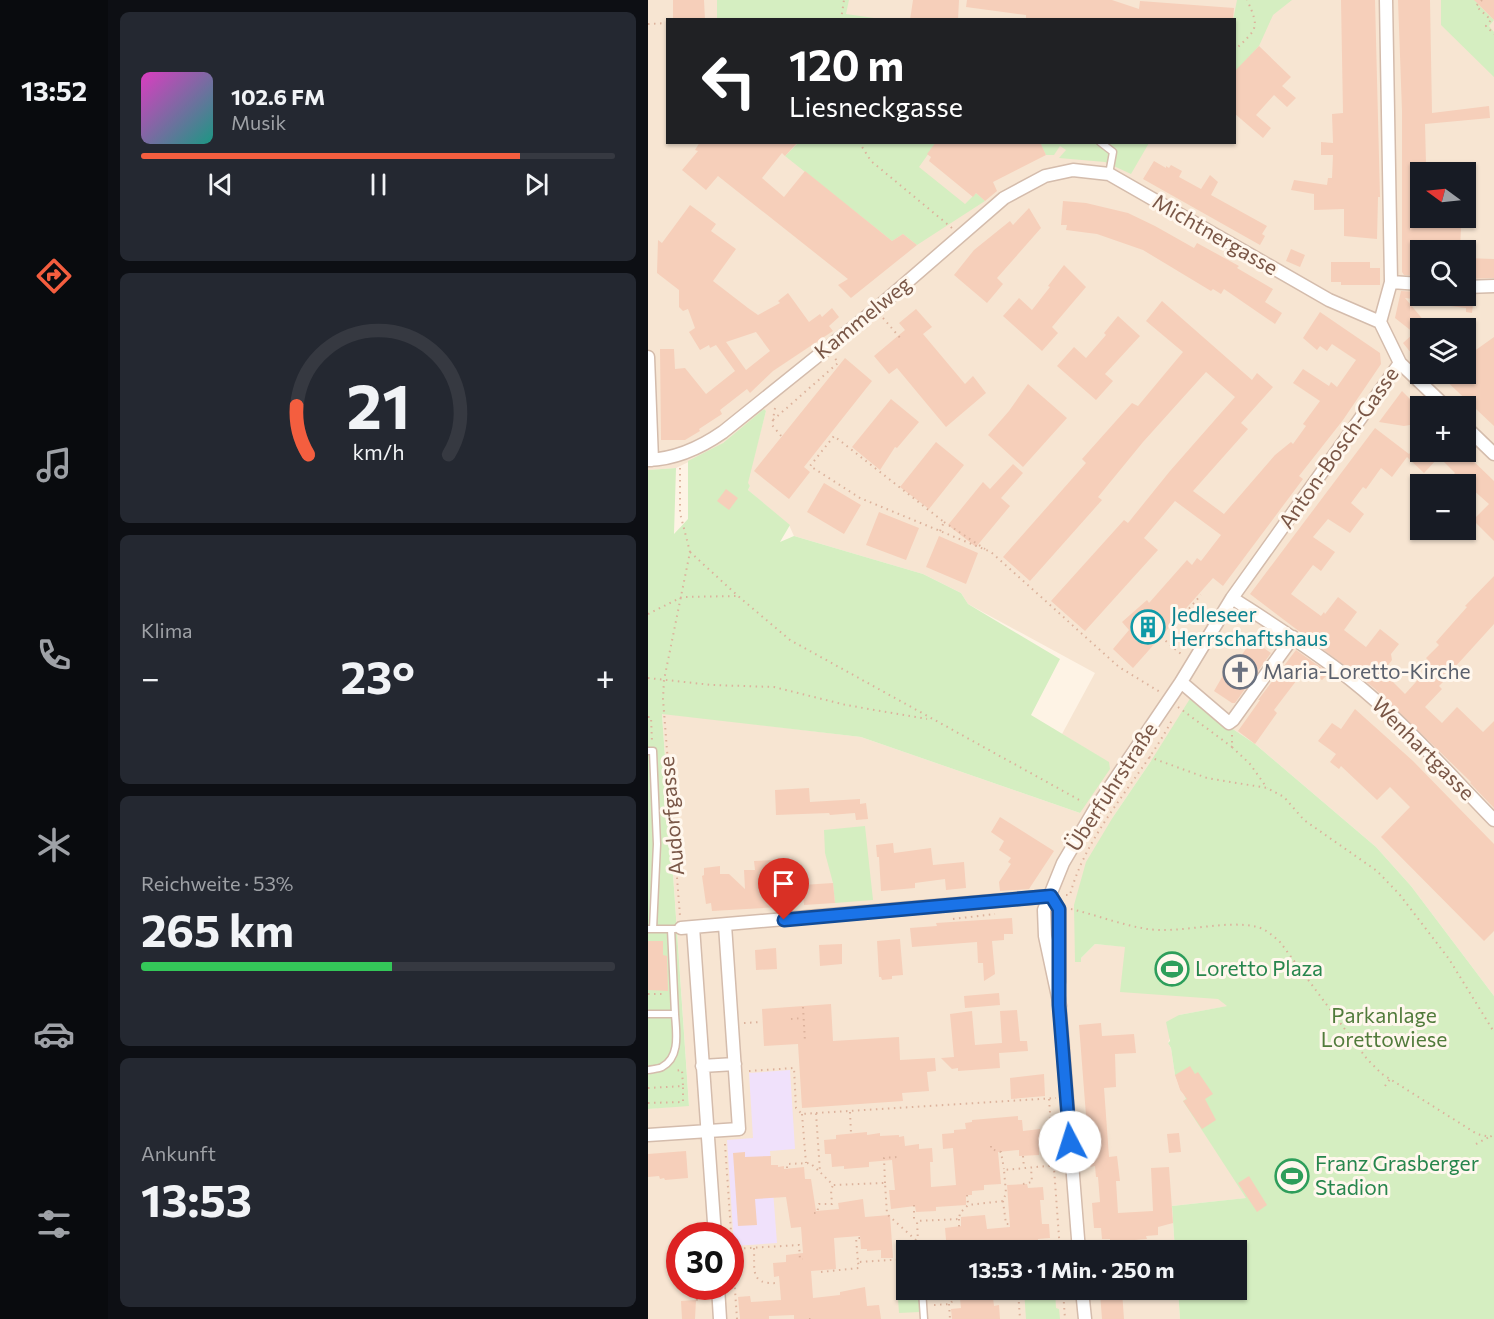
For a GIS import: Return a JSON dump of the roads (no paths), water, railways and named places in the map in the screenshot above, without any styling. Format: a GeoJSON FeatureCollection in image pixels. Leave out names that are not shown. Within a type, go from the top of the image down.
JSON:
{"type":"FeatureCollection","features":[{"type":"Feature","properties":{"kind":"street"},"geometry":{"type":"LineString","coordinates":[[1380,322],[1391,282],[1386,0]]}},
{"type":"Feature","properties":{"kind":"street","name":"Michtnergasse"},"geometry":{"type":"LineString","coordinates":[[1045,176],[1073,170],[1109,174],[1329,300],[1380,322]]}},
{"type":"Feature","properties":{"kind":"street","name":"Kammelweg"},"geometry":{"type":"LineString","coordinates":[[650,460],[678,456],[705,444],[723,432],[876,309],[1004,198],[1045,176]]}},
{"type":"Feature","properties":{"kind":"street"},"geometry":{"type":"LineString","coordinates":[[1391,282],[1410,283]]}},
{"type":"Feature","properties":{"kind":"street"},"geometry":{"type":"LineString","coordinates":[[1476,286],[1494,285]]}},
{"type":"Feature","properties":{"kind":"street","name":"Anton-Bosch-Gasse"},"geometry":{"type":"LineString","coordinates":[[1193,664],[1232,598],[1400,363],[1380,322]]}},
{"type":"Feature","properties":{"kind":"street"},"geometry":{"type":"LineString","coordinates":[[648,357],[650,460]]}},
{"type":"Feature","properties":{"kind":"street"},"geometry":{"type":"LineString","coordinates":[[1400,363],[1435,396]]}},
{"type":"Feature","properties":{"kind":"street"},"geometry":{"type":"LineString","coordinates":[[1476,436],[1494,454]]}},
{"type":"Feature","properties":{"kind":"street","name":"Wenhartgasse"},"geometry":{"type":"LineString","coordinates":[[1232,598],[1293,637],[1350,679],[1406,729],[1494,820]]}},
{"type":"Feature","properties":{"kind":"street"},"geometry":{"type":"LineString","coordinates":[[1181,682],[1229,723],[1293,637]]}},
{"type":"Feature","properties":{"kind":"street","name":"Überfuhrstraße"},"geometry":{"type":"LineString","coordinates":[[1059,1005],[1045,936],[1044,910],[1063,863],[1095,809],[1193,664]]}},
{"type":"Feature","properties":{"kind":"street"},"geometry":{"type":"LineString","coordinates":[[714,1222],[702,1066],[682,928],[1051,896]]}},
{"type":"Feature","properties":{"kind":"street","name":"Überfuhrstraße"},"geometry":{"type":"LineString","coordinates":[[1051,896],[1059,909],[1059,1005],[1078,1240]]}},
{"type":"Feature","properties":{"kind":"street"},"geometry":{"type":"LineString","coordinates":[[648,1135],[740,1129],[725,925]]}},
{"type":"Feature","properties":{"kind":"street"},"geometry":{"type":"LineString","coordinates":[[702,1066],[735,1064]]}},
{"type":"Feature","properties":{"kind":"street"},"geometry":{"type":"LineString","coordinates":[[719,1300],[720,1319]]}},
{"type":"Feature","properties":{"kind":"street"},"geometry":{"type":"LineString","coordinates":[[1083,1300],[1084,1319]]}},
{"type":"Feature","properties":{"kind":"lane"},"geometry":{"type":"LineString","coordinates":[[1103,144],[1113,152],[1109,174]]}},
{"type":"Feature","properties":{"kind":"lane"},"geometry":{"type":"LineString","coordinates":[[648,1070],[662,1067],[673,1056],[676,1041],[674,995],[682,928],[651,929],[657,844],[650,751]]}},
{"type":"Feature","properties":{"kind":"lane"},"geometry":{"type":"LineString","coordinates":[[648,1014],[675,1014]]}},
{"type":"Feature","properties":{"kind":"lane"},"geometry":{"type":"LineString","coordinates":[[923,1300],[924,1319]]}},
{"type":"Feature","properties":{"kind":"place","name":"Jedleseer Herrschaftshaus"},"geometry":{"type":"Point","coordinates":[1148,627]}},
{"type":"Feature","properties":{"kind":"place","name":"Maria-Loretto-Kirche"},"geometry":{"type":"Point","coordinates":[1240,672]}},
{"type":"Feature","properties":{"kind":"place","name":"Loretto Plaza"},"geometry":{"type":"Point","coordinates":[1172,969]}},
{"type":"Feature","properties":{"kind":"place","name":"Franz Grasberger Stadion"},"geometry":{"type":"Point","coordinates":[1292,1176]}},
{"type":"Feature","properties":{"kind":"park label","name":"Parkanlage Lorettowiese"},"geometry":{"type":"Point","coordinates":[1384,1028]}}]}
